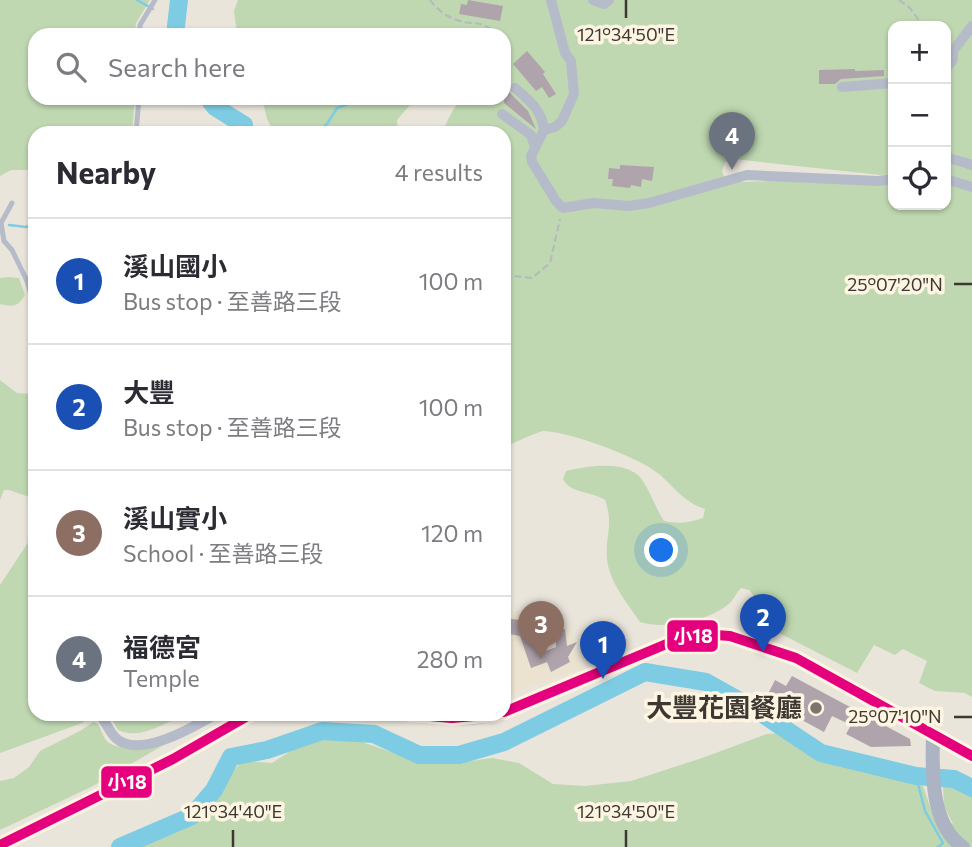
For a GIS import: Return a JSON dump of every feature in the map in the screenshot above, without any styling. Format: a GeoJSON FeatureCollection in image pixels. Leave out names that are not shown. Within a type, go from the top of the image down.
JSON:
{"type":"FeatureCollection","features":[{"type":"Feature","properties":{"kind":"street"},"geometry":{"type":"LineString","coordinates":[[544,130],[555,127],[562,121],[573,94],[570,61],[565,53],[551,0]]}},
{"type":"Feature","properties":{"kind":"street"},"geometry":{"type":"LineString","coordinates":[[593,0],[604,4],[609,0]]}},
{"type":"Feature","properties":{"kind":"street"},"geometry":{"type":"LineString","coordinates":[[951,62],[953,51],[972,26]]}},
{"type":"Feature","properties":{"kind":"street"},"geometry":{"type":"LineString","coordinates":[[842,87],[888,83]]}},
{"type":"Feature","properties":{"kind":"street"},"geometry":{"type":"LineString","coordinates":[[515,88],[536,107],[543,121],[544,130],[531,156],[532,162],[563,208],[593,203],[629,206],[747,175],[888,180]]}},
{"type":"Feature","properties":{"kind":"street"},"geometry":{"type":"LineString","coordinates":[[502,114],[531,135],[535,147]]}},
{"type":"Feature","properties":{"kind":"street"},"geometry":{"type":"LineString","coordinates":[[951,159],[972,165]]}},
{"type":"Feature","properties":{"kind":"street"},"geometry":{"type":"LineString","coordinates":[[951,181],[972,187]]}},
{"type":"Feature","properties":{"kind":"street"},"geometry":{"type":"LineString","coordinates":[[511,709],[676,640],[701,634],[730,636],[796,658],[972,756]]}},
{"type":"Feature","properties":{"kind":"street"},"geometry":{"type":"LineString","coordinates":[[104,721],[118,741],[131,744],[150,743],[176,736],[203,721]]}},
{"type":"Feature","properties":{"kind":"street"},"geometry":{"type":"LineString","coordinates":[[0,845],[173,759],[236,721]]}},
{"type":"Feature","properties":{"kind":"street"},"geometry":{"type":"LineString","coordinates":[[933,734],[937,808],[942,825],[963,847]]}},
{"type":"Feature","properties":{"kind":"lane"},"geometry":{"type":"LineString","coordinates":[[139,28],[155,0]]}},
{"type":"Feature","properties":{"kind":"lane"},"geometry":{"type":"LineString","coordinates":[[137,126],[138,105]]}},
{"type":"Feature","properties":{"kind":"lane"},"geometry":{"type":"LineString","coordinates":[[12,204],[1,223],[4,242],[12,250],[28,284]]}},
{"type":"Feature","properties":{"kind":"path"},"geometry":{"type":"LineString","coordinates":[[430,0],[459,22],[475,22],[490,28]]}},
{"type":"Feature","properties":{"kind":"path"},"geometry":{"type":"LineString","coordinates":[[899,0],[910,8],[919,21]]}},
{"type":"Feature","properties":{"kind":"path"},"geometry":{"type":"LineString","coordinates":[[511,81],[515,88]]}},
{"type":"Feature","properties":{"kind":"path"},"geometry":{"type":"LineString","coordinates":[[511,276],[532,278],[550,263],[563,208]]}},
{"type":"Feature","properties":{"kind":"shaded area"},"geometry":{"type":"Polygon","coordinates":[[[511,610],[561,622],[571,629],[582,669],[511,694],[511,610]]]}},
{"type":"Feature","properties":{"kind":"green space"},"geometry":{"type":"Polygon","coordinates":[[[0,0],[150,0],[136,28],[28,28],[28,105],[134,105],[133,126],[28,126],[28,170],[11,170],[0,176],[0,0]]]}},
{"type":"Feature","properties":{"kind":"green space"},"geometry":{"type":"Polygon","coordinates":[[[238,0],[972,0],[972,182],[951,176],[951,21],[888,21],[888,174],[733,159],[725,162],[722,171],[725,179],[732,182],[888,182],[888,210],[951,210],[951,185],[972,191],[972,697],[965,693],[935,691],[919,683],[927,661],[903,649],[895,655],[874,645],[857,673],[752,619],[754,596],[749,590],[741,588],[722,609],[700,619],[662,625],[640,622],[608,568],[609,517],[605,500],[566,484],[563,479],[566,471],[584,467],[615,466],[633,472],[644,482],[664,521],[679,523],[698,520],[703,518],[705,509],[686,499],[649,467],[587,441],[544,431],[511,444],[511,126],[446,126],[457,105],[511,105],[511,28],[236,28],[234,11],[238,0]]]}},
{"type":"Feature","properties":{"kind":"green space"},"geometry":{"type":"Polygon","coordinates":[[[264,105],[410,105],[397,120],[398,126],[270,126],[264,105]]]}},
{"type":"Feature","properties":{"kind":"green space"},"geometry":{"type":"Polygon","coordinates":[[[0,278],[19,278],[25,295],[20,302],[8,306],[0,304],[0,278]]]}},
{"type":"Feature","properties":{"kind":"green space"},"geometry":{"type":"Polygon","coordinates":[[[0,380],[17,393],[28,394],[28,497],[4,490],[0,500],[0,380]]]}},
{"type":"Feature","properties":{"kind":"green space"},"geometry":{"type":"Polygon","coordinates":[[[28,543],[28,721],[84,721],[0,753],[0,585],[28,543]]]}},
{"type":"Feature","properties":{"kind":"green space"},"geometry":{"type":"Polygon","coordinates":[[[113,721],[171,721],[145,732],[127,733],[118,730],[113,721]]]}},
{"type":"Feature","properties":{"kind":"green space"},"geometry":{"type":"Polygon","coordinates":[[[93,722],[98,724],[106,740],[118,746],[136,747],[169,742],[91,787],[0,830],[0,781],[14,778],[29,767],[40,751],[93,722]]]}},
{"type":"Feature","properties":{"kind":"green space"},"geometry":{"type":"Polygon","coordinates":[[[780,733],[820,758],[923,786],[932,812],[953,824],[944,806],[943,786],[954,783],[972,791],[972,847],[138,847],[186,828],[222,792],[229,776],[242,761],[272,763],[297,747],[320,738],[353,739],[415,760],[449,764],[492,758],[519,763],[553,784],[585,786],[631,781],[767,734],[780,733]]]}},
{"type":"Feature","properties":{"kind":"building"},"geometry":{"type":"Polygon","coordinates":[[[468,0],[503,6],[500,21],[459,14],[461,4],[467,5],[468,0]]]}},
{"type":"Feature","properties":{"kind":"building"},"geometry":{"type":"Polygon","coordinates":[[[527,51],[545,72],[543,74],[556,94],[549,98],[542,87],[536,91],[513,64],[527,51]]]}},
{"type":"Feature","properties":{"kind":"building"},"geometry":{"type":"Polygon","coordinates":[[[819,70],[884,70],[884,76],[841,79],[835,84],[819,84],[819,70]]]}},
{"type":"Feature","properties":{"kind":"building"},"geometry":{"type":"Polygon","coordinates":[[[511,94],[528,111],[536,129],[506,105],[511,105],[511,94]]]}},
{"type":"Feature","properties":{"kind":"building"},"geometry":{"type":"Polygon","coordinates":[[[620,165],[654,167],[652,181],[642,179],[641,187],[612,186],[613,179],[608,179],[609,168],[620,169],[620,165]]]}},
{"type":"Feature","properties":{"kind":"building"},"geometry":{"type":"Polygon","coordinates":[[[511,619],[535,622],[537,629],[532,631],[540,653],[556,647],[555,629],[565,629],[567,646],[577,642],[568,657],[570,662],[551,672],[547,662],[531,668],[520,636],[511,634],[511,619]]]}},
{"type":"Feature","properties":{"kind":"building","name":"大豐花園餐廳"},"geometry":{"type":"Polygon","coordinates":[[[792,676],[910,739],[911,746],[871,747],[846,734],[851,725],[832,716],[824,732],[765,700],[775,680],[786,686],[792,676]]]}},
{"type":"Feature","properties":{"kind":"waterway"},"geometry":{"type":"LineString","coordinates":[[137,0],[153,9]]}},
{"type":"Feature","properties":{"kind":"waterway"},"geometry":{"type":"LineString","coordinates":[[176,28],[179,0]]}},
{"type":"Feature","properties":{"kind":"waterway"},"geometry":{"type":"LineString","coordinates":[[213,105],[244,126]]}},
{"type":"Feature","properties":{"kind":"waterway"},"geometry":{"type":"LineString","coordinates":[[325,126],[337,108],[345,105]]}},
{"type":"Feature","properties":{"kind":"waterway"},"geometry":{"type":"LineString","coordinates":[[9,225],[28,226]]}},
{"type":"Feature","properties":{"kind":"waterway"},"geometry":{"type":"LineString","coordinates":[[120,847],[192,816],[214,790],[231,757],[267,750],[322,731],[374,734],[419,755],[459,755],[504,742],[645,672],[706,682],[761,713],[821,753],[916,776],[954,779],[972,788]]}},
{"type":"Feature","properties":{"kind":"waterway"},"geometry":{"type":"LineString","coordinates":[[916,776],[925,811],[943,843],[938,847]]}},
{"type":"Feature","properties":{"kind":"transit line","name":"小18"},"geometry":{"type":"LineString","coordinates":[[511,709],[676,640],[701,634],[730,636],[796,658],[972,756]]}},
{"type":"Feature","properties":{"kind":"transit line","name":"小18"},"geometry":{"type":"LineString","coordinates":[[0,845],[173,759],[239,721]]}},
{"type":"Feature","properties":{"kind":"place","name":"福德宮"},"geometry":{"type":"Point","coordinates":[732,170]}},
{"type":"Feature","properties":{"kind":"place","name":"大豐"},"geometry":{"type":"Point","coordinates":[763,652]}},
{"type":"Feature","properties":{"kind":"place","name":"溪山實小"},"geometry":{"type":"Point","coordinates":[541,659]}},
{"type":"Feature","properties":{"kind":"place","name":"溪山國小"},"geometry":{"type":"Point","coordinates":[603,679]}},
{"type":"Feature","properties":{"kind":"place","name":"大豐花園餐廳"},"geometry":{"type":"Point","coordinates":[816,708]}}]}
